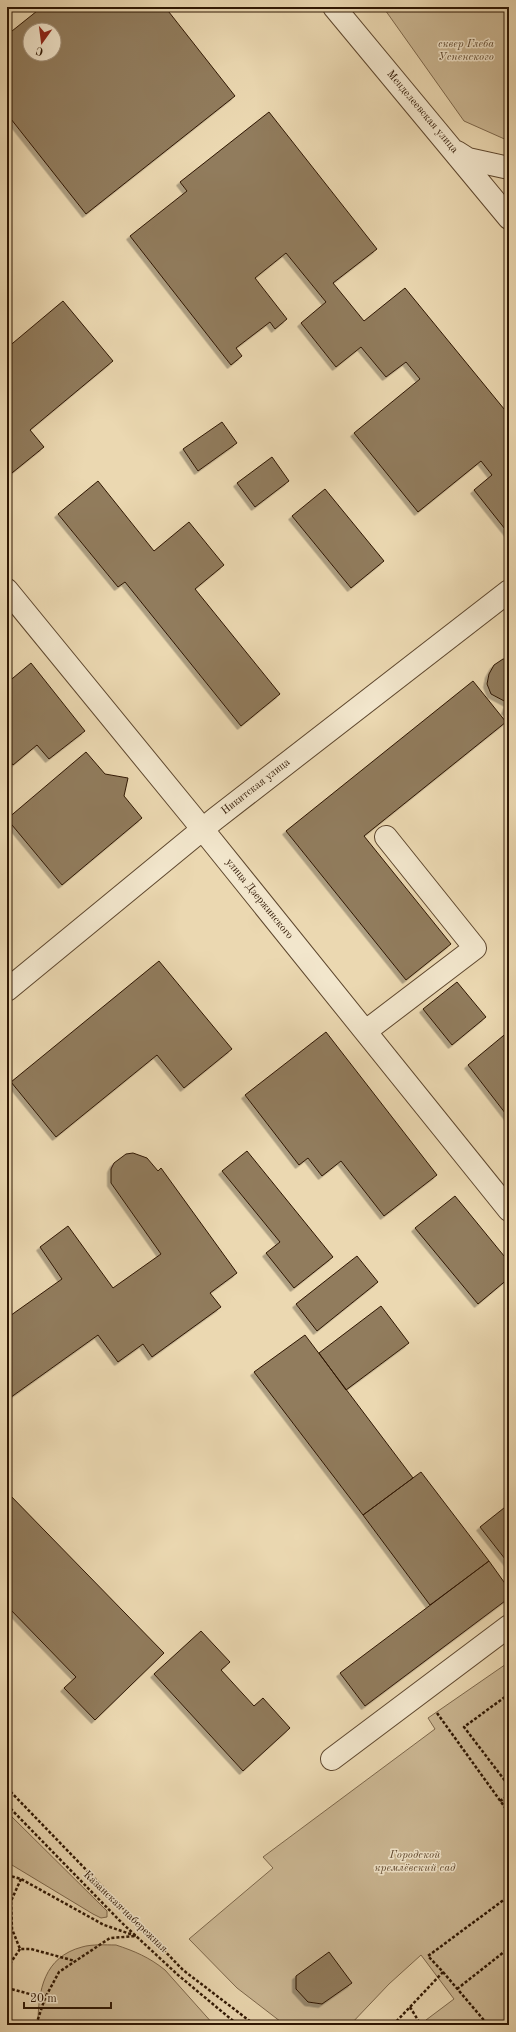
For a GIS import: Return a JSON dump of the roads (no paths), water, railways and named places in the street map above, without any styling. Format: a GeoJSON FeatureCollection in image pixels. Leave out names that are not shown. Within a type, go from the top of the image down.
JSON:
{"type":"FeatureCollection","features":[{"type":"Feature","properties":{"kind":"street","name":"Менделеевская улица"},"geometry":{"type":"LineString","coordinates":[[334,7],[509,218]]}},
{"type":"Feature","properties":{"kind":"street"},"geometry":{"type":"LineString","coordinates":[[453,149],[468,159],[509,168]]}},
{"type":"Feature","properties":{"kind":"street","name":"улица Дзержинского"},"geometry":{"type":"LineString","coordinates":[[7,590],[203,829],[509,1210]]}},
{"type":"Feature","properties":{"kind":"street","name":"Никитская улица"},"geometry":{"type":"LineString","coordinates":[[7,990],[203,829],[509,591]]}},
{"type":"Feature","properties":{"kind":"street"},"geometry":{"type":"LineString","coordinates":[[366,1031],[475,948],[386,837]]}},
{"type":"Feature","properties":{"kind":"street"},"geometry":{"type":"LineString","coordinates":[[332,1759],[509,1626]]}},
{"type":"Feature","properties":{"kind":"park label","name":"сквер Глеба Успенского"},"geometry":{"type":"Point","coordinates":[466,50]}},
{"type":"Feature","properties":{"kind":"park label","name":"Городской кремлёвский сад"},"geometry":{"type":"Point","coordinates":[415,1861]}}]}
